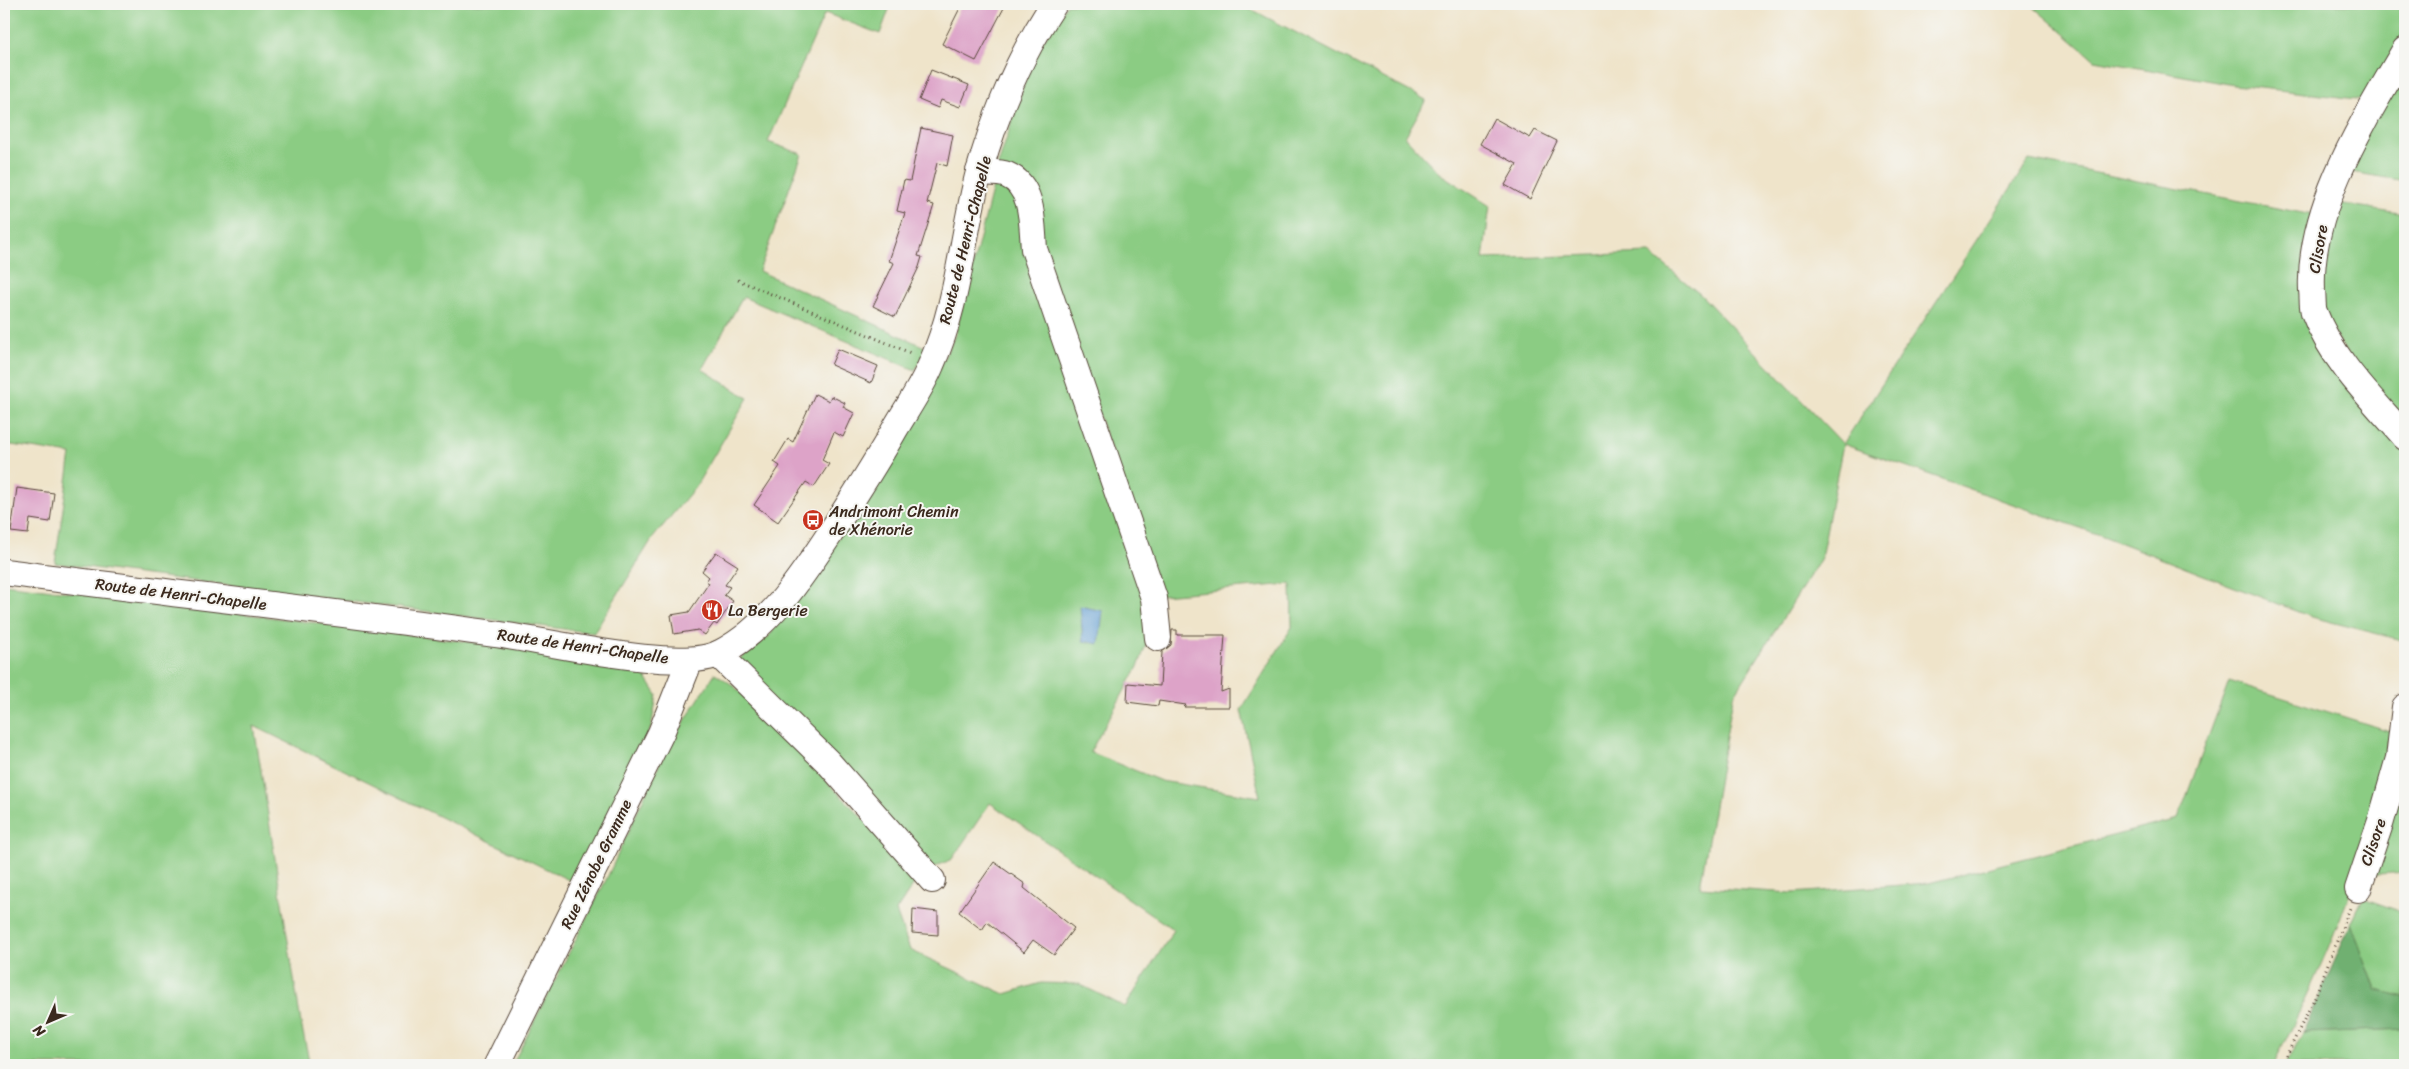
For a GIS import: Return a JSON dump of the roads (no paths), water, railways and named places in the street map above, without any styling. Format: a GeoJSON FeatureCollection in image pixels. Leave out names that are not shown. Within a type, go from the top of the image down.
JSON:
{"type":"FeatureCollection","features":[{"type":"Feature","properties":{"kind":"street","name":"Route de Henri-Chapelle"},"geometry":{"type":"LineString","coordinates":[[4,572],[498,634],[646,658],[690,660],[718,654],[773,612],[806,570],[875,464],[932,362],[956,292],[979,172],[1014,73],[1036,32],[1054,4]]}},
{"type":"Feature","properties":{"kind":"street","name":"Clisore"},"geometry":{"type":"LineString","coordinates":[[2405,50],[2357,131],[2332,190],[2315,246],[2312,280],[2313,310],[2327,338],[2348,371],[2405,437]]}},
{"type":"Feature","properties":{"kind":"street"},"geometry":{"type":"LineString","coordinates":[[979,172],[1005,174],[1019,182],[1031,208],[1034,249],[1154,598],[1158,638]]}},
{"type":"Feature","properties":{"kind":"street"},"geometry":{"type":"LineString","coordinates":[[718,654],[828,762],[932,880]]}},
{"type":"Feature","properties":{"kind":"street","name":"Rue Zénobe Gramme"},"geometry":{"type":"LineString","coordinates":[[497,1065],[661,733],[690,660]]}},
{"type":"Feature","properties":{"kind":"street","name":"Clisore"},"geometry":{"type":"LineString","coordinates":[[2358,889],[2381,821],[2399,758],[2405,707]]}},
{"type":"Feature","properties":{"kind":"water"},"geometry":{"type":"Polygon","coordinates":[[[1080,606],[1103,611],[1099,644],[1083,641],[1080,606]]]}},
{"type":"Feature","properties":{"kind":"place","name":"Andrimont Chemin de Xhénorie"},"geometry":{"type":"Point","coordinates":[813,520]}},
{"type":"Feature","properties":{"kind":"place","name":"La Bergerie"},"geometry":{"type":"Point","coordinates":[712,610]}}]}
